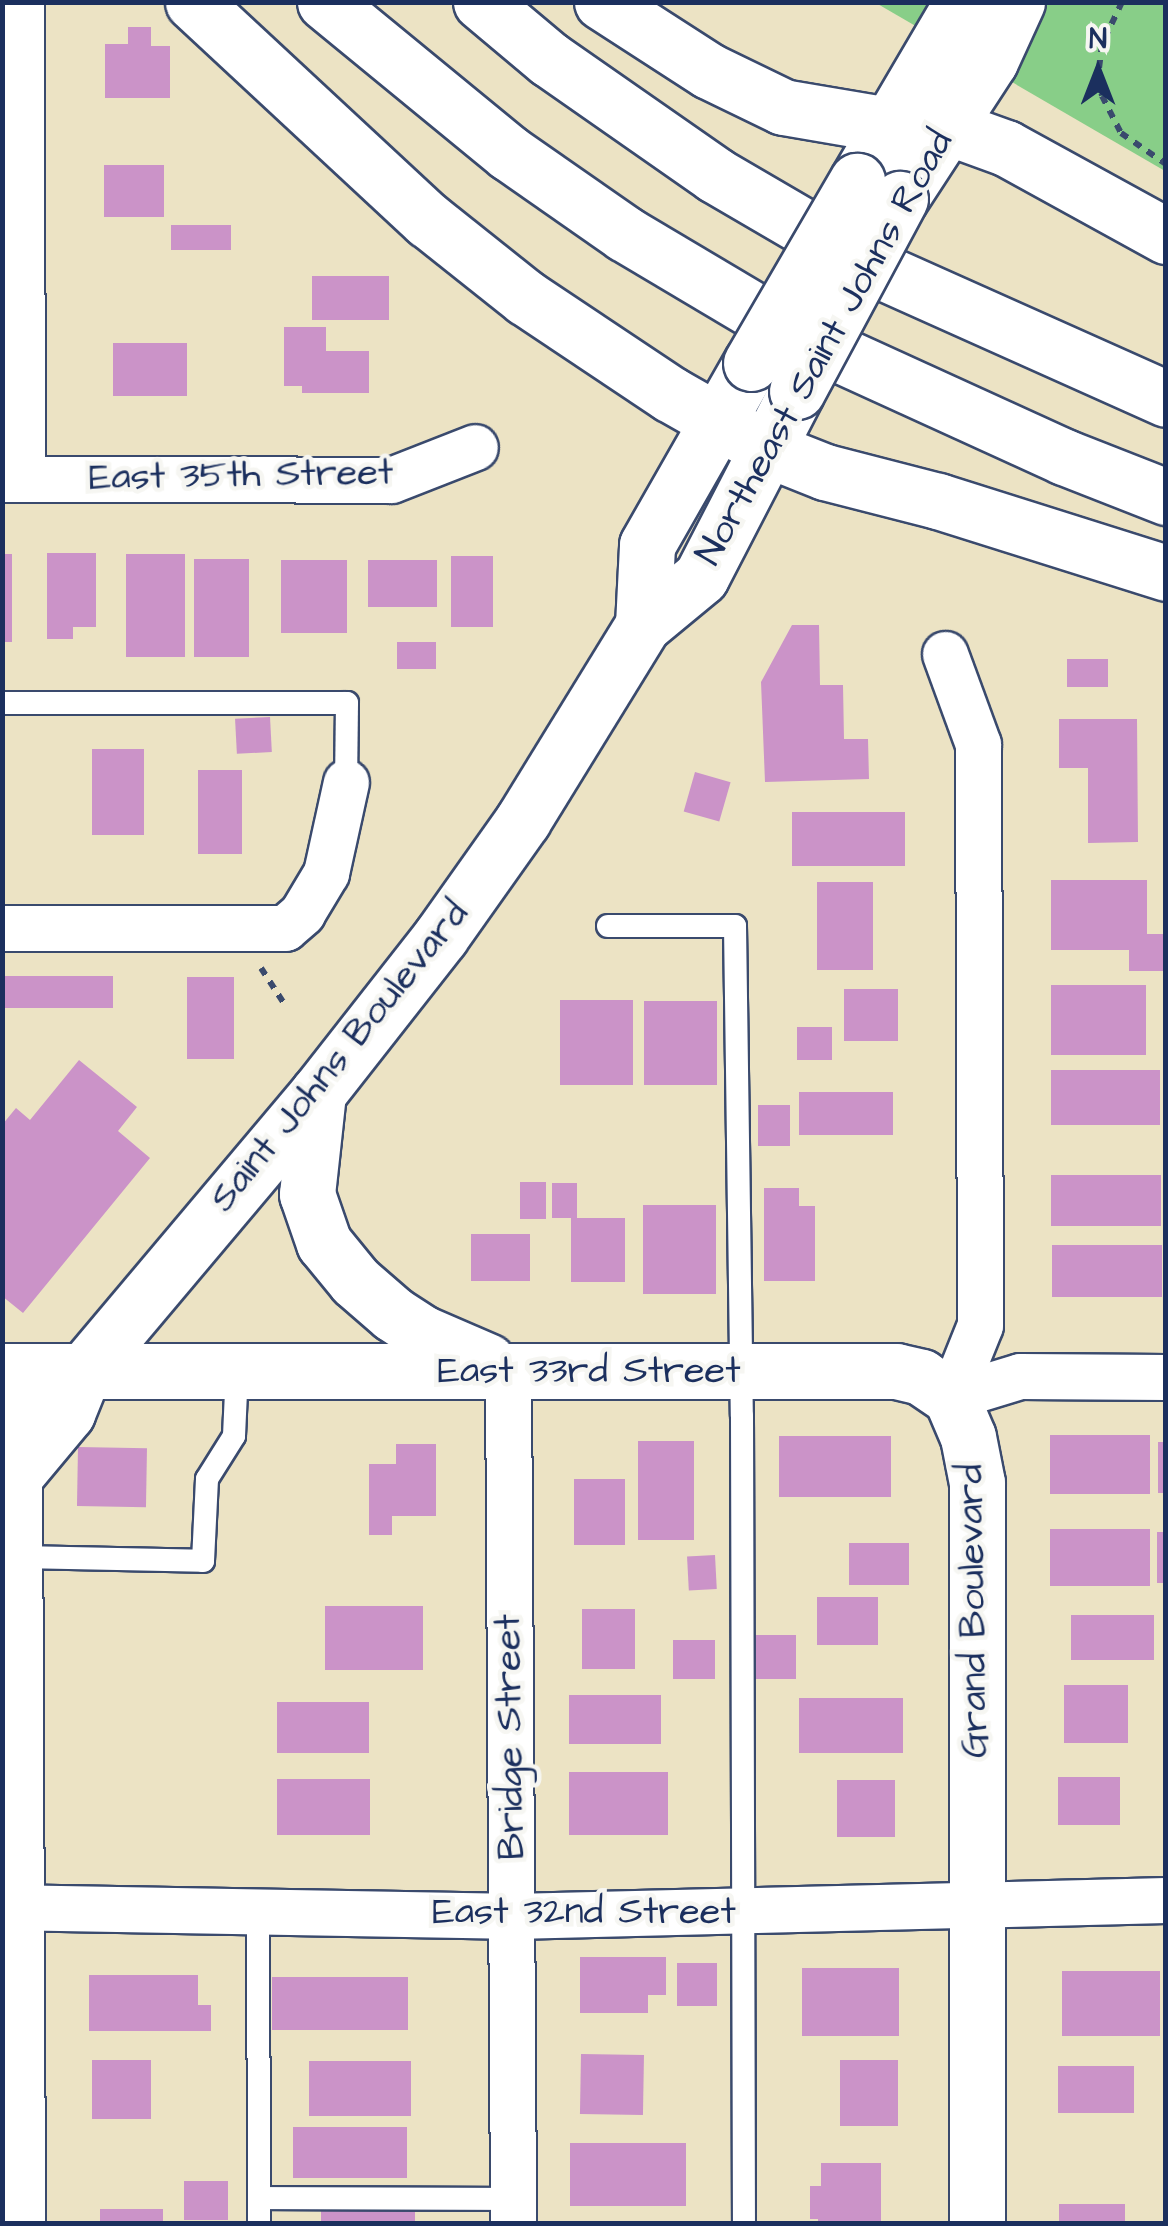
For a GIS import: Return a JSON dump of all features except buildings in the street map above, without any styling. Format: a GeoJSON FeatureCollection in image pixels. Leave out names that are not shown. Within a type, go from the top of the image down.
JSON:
{"type":"FeatureCollection","features":[{"type":"Feature","properties":{"kind":"main road"},"geometry":{"type":"LineString","coordinates":[[193,2],[394,191],[484,266],[580,336],[717,420],[767,449],[863,485],[938,501],[1166,573]]}},
{"type":"Feature","properties":{"kind":"main road"},"geometry":{"type":"LineString","coordinates":[[325,2],[509,153],[625,234],[790,332],[1064,457],[1166,497]]}},
{"type":"Feature","properties":{"kind":"main road"},"geometry":{"type":"LineString","coordinates":[[481,2],[548,59],[716,174],[876,270],[1166,399]]}},
{"type":"Feature","properties":{"kind":"main road"},"geometry":{"type":"LineString","coordinates":[[602,2],[709,72],[770,102],[890,125],[946,126],[1006,148],[1166,236]]}},
{"type":"Feature","properties":{"kind":"main road","name":"Northeast Saint Johns Road"},"geometry":{"type":"LineString","coordinates":[[579,730],[643,625],[702,577],[796,390],[878,190],[890,125],[962,2]]}},
{"type":"Feature","properties":{"kind":"main road","name":"Northeast Saint Johns Road"},"geometry":{"type":"LineString","coordinates":[[643,625],[647,545],[750,363],[878,190],[946,126],[990,61],[1017,2]]}},
{"type":"Feature","properties":{"kind":"main road","name":"Saint Johns Boulevard"},"geometry":{"type":"LineString","coordinates":[[8,1462],[12,1411],[84,1371],[318,1093],[441,936],[523,820],[579,730]]}},
{"type":"Feature","properties":{"kind":"main road"},"geometry":{"type":"LineString","coordinates":[[318,1093],[307,1194],[324,1243],[354,1281],[393,1314],[422,1333],[508,1370]]}},
{"type":"Feature","properties":{"kind":"main road","name":"East 33rd Street"},"geometry":{"type":"LineString","coordinates":[[2,1371],[896,1371],[920,1377],[951,1397]]}},
{"type":"Feature","properties":{"kind":"main road","name":"Grand Boulevard"},"geometry":{"type":"LineString","coordinates":[[951,1397],[968,1437],[976,1483],[977,2224]]}},
{"type":"Feature","properties":{"kind":"street"},"geometry":{"type":"LineString","coordinates":[[12,479],[21,2]]}},
{"type":"Feature","properties":{"kind":"street","name":"East 35th Street"},"geometry":{"type":"LineString","coordinates":[[12,479],[391,480],[474,447]]}},
{"type":"Feature","properties":{"kind":"street"},"geometry":{"type":"LineString","coordinates":[[944,654],[978,744],[980,1325],[951,1397]]}},
{"type":"Feature","properties":{"kind":"street"},"geometry":{"type":"LineString","coordinates":[[2,928],[285,928],[302,914],[326,874],[346,782]]}},
{"type":"Feature","properties":{"kind":"street","name":"Bridge Street"},"geometry":{"type":"LineString","coordinates":[[508,1370],[513,2211]]}},
{"type":"Feature","properties":{"kind":"street"},"geometry":{"type":"LineString","coordinates":[[951,1397],[1020,1376],[1166,1377]]}},
{"type":"Feature","properties":{"kind":"street"},"geometry":{"type":"LineString","coordinates":[[8,1462],[19,1557],[11,1907],[22,2224]]}},
{"type":"Feature","properties":{"kind":"street","name":"East 32nd Street"},"geometry":{"type":"LineString","coordinates":[[11,1907],[513,1916],[1166,1900]]}},
{"type":"Feature","properties":{"kind":"lane"},"geometry":{"type":"LineString","coordinates":[[2,703],[347,703],[346,782]]}},
{"type":"Feature","properties":{"kind":"lane"},"geometry":{"type":"LineString","coordinates":[[608,926],[735,926],[742,1372],[744,2224]]}},
{"type":"Feature","properties":{"kind":"lane"},"geometry":{"type":"LineString","coordinates":[[19,1557],[203,1561],[207,1479],[234,1436],[237,1371]]}},
{"type":"Feature","properties":{"kind":"lane"},"geometry":{"type":"LineString","coordinates":[[258,1912],[259,2224]]}},
{"type":"Feature","properties":{"kind":"lane"},"geometry":{"type":"LineString","coordinates":[[258,2198],[513,2211]]}},
{"type":"Feature","properties":{"kind":"path"},"geometry":{"type":"LineString","coordinates":[[1122,2],[1102,44],[1098,78],[1102,96],[1121,133],[1166,164]]}},
{"type":"Feature","properties":{"kind":"green space"},"geometry":{"type":"Polygon","coordinates":[[[876,3],[1165,3],[1165,171],[1096,131],[876,3]]]}}]}
